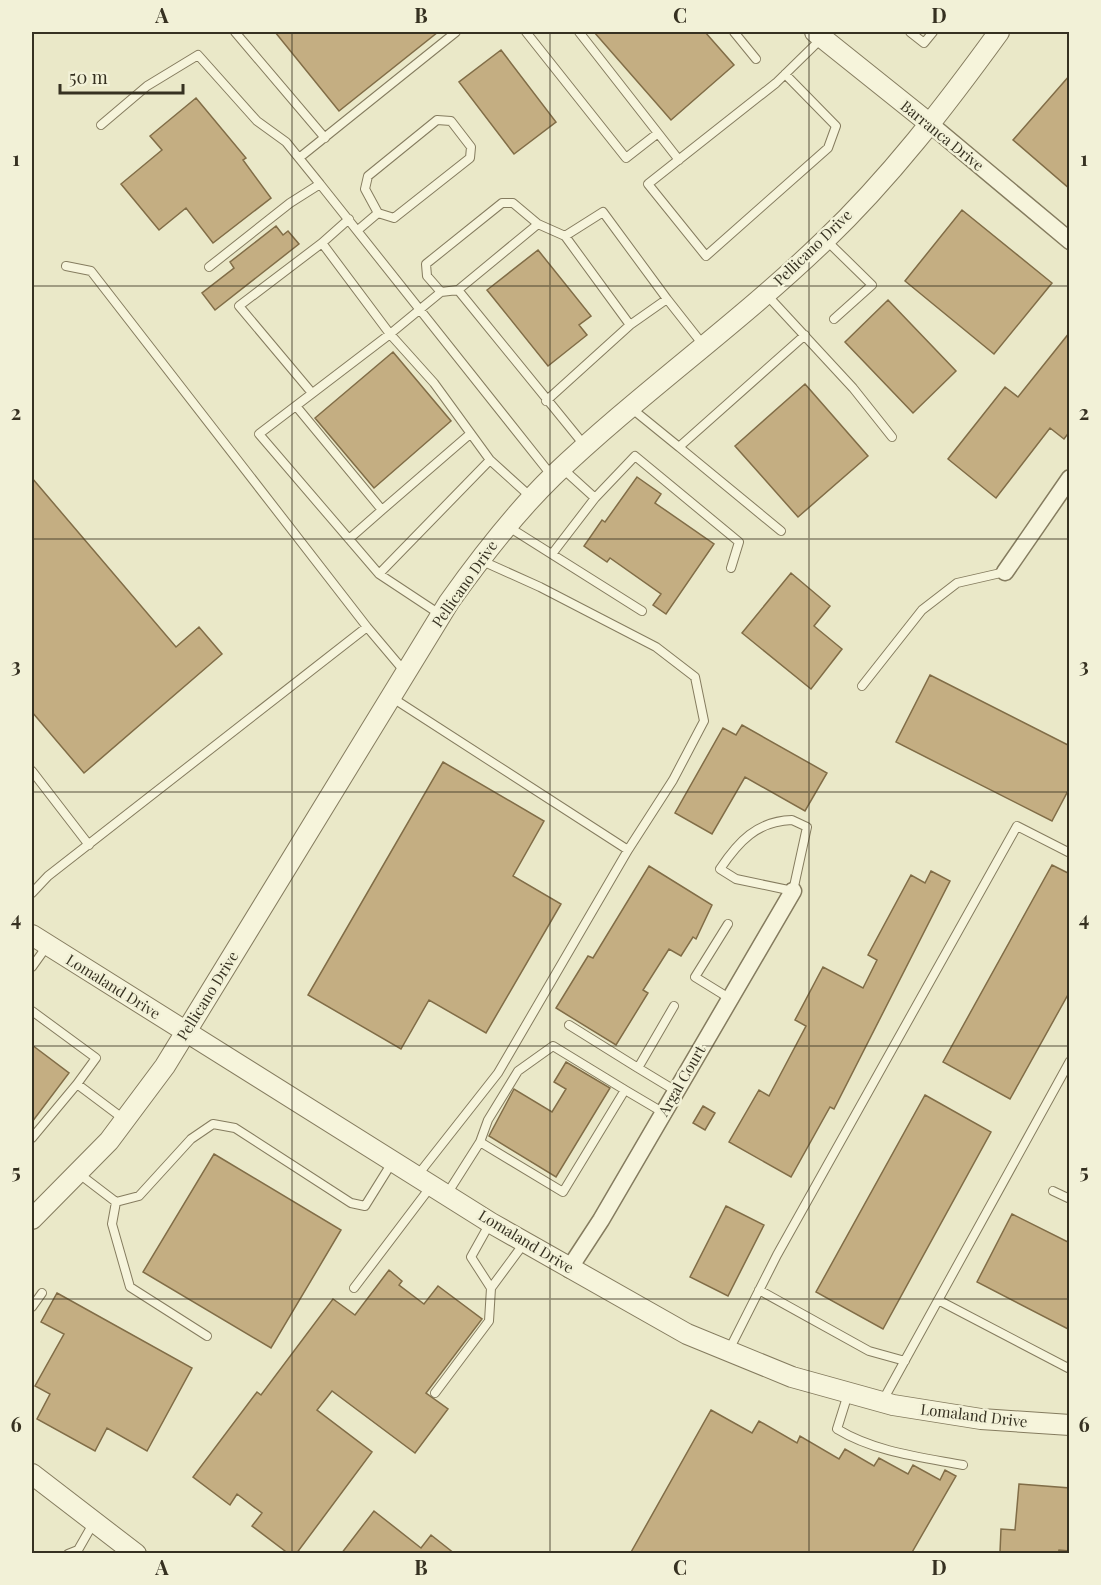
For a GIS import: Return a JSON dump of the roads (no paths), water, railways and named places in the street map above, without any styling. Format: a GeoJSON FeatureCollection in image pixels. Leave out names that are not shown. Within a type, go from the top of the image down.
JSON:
{"type":"FeatureCollection","features":[{"type":"Feature","properties":{"kind":"street","name":"Pellicano Drive"},"geometry":{"type":"LineString","coordinates":[[34,1213],[77,1173],[125,1120],[186,1032],[441,615],[479,559],[532,498],[585,446],[825,240],[930,124],[999,32]]}},
{"type":"Feature","properties":{"kind":"street","name":"Barranca Drive"},"geometry":{"type":"LineString","coordinates":[[819,34],[1070,241]]}},
{"type":"Feature","properties":{"kind":"street"},"geometry":{"type":"LineString","coordinates":[[1005,572],[1070,478]]}},
{"type":"Feature","properties":{"kind":"street","name":"Argal Court"},"geometry":{"type":"LineString","coordinates":[[569,1269],[664,1113],[793,891]]}},
{"type":"Feature","properties":{"kind":"street","name":"Lomaland Drive"},"geometry":{"type":"LineString","coordinates":[[39,941],[490,1223],[525,1241],[648,1314],[728,1352],[848,1394],[882,1402],[981,1419],[1070,1425]]}},
{"type":"Feature","properties":{"kind":"street"},"geometry":{"type":"LineString","coordinates":[[32,1474],[136,1554]]}},
{"type":"Feature","properties":{"kind":"lane"},"geometry":{"type":"LineString","coordinates":[[236,32],[325,138]]}},
{"type":"Feature","properties":{"kind":"lane"},"geometry":{"type":"LineString","coordinates":[[299,159],[456,32]]}},
{"type":"Feature","properties":{"kind":"lane"},"geometry":{"type":"LineString","coordinates":[[526,32],[626,158],[658,133]]}},
{"type":"Feature","properties":{"kind":"lane"},"geometry":{"type":"LineString","coordinates":[[579,32],[679,160]]}},
{"type":"Feature","properties":{"kind":"lane"},"geometry":{"type":"LineString","coordinates":[[734,32],[756,59]]}},
{"type":"Feature","properties":{"kind":"lane"},"geometry":{"type":"LineString","coordinates":[[910,32],[924,43],[933,32]]}},
{"type":"Feature","properties":{"kind":"lane"},"geometry":{"type":"LineString","coordinates":[[785,74],[836,126],[828,148],[706,256],[648,184],[785,74],[819,34]]}},
{"type":"Feature","properties":{"kind":"lane"},"geometry":{"type":"LineString","coordinates":[[101,125],[147,86],[198,55],[257,121],[286,142],[420,310],[557,472],[595,498]]}},
{"type":"Feature","properties":{"kind":"lane"},"geometry":{"type":"LineString","coordinates":[[437,120],[451,121],[471,147],[470,158],[394,218],[378,213],[365,189],[368,176],[437,120]]}},
{"type":"Feature","properties":{"kind":"lane"},"geometry":{"type":"LineString","coordinates":[[208,267],[290,203],[320,184]]}},
{"type":"Feature","properties":{"kind":"lane"},"geometry":{"type":"LineString","coordinates":[[441,292],[427,276],[426,264],[502,203],[513,203],[538,224],[565,236],[630,325]]}},
{"type":"Feature","properties":{"kind":"lane"},"geometry":{"type":"LineString","coordinates":[[565,236],[603,212],[704,346]]}},
{"type":"Feature","properties":{"kind":"lane"},"geometry":{"type":"LineString","coordinates":[[358,230],[378,213]]}},
{"type":"Feature","properties":{"kind":"lane"},"geometry":{"type":"LineString","coordinates":[[312,393],[239,306],[322,243],[349,219]]}},
{"type":"Feature","properties":{"kind":"lane"},"geometry":{"type":"LineString","coordinates":[[441,615],[379,574],[259,434],[441,292],[458,290],[538,224]]}},
{"type":"Feature","properties":{"kind":"lane"},"geometry":{"type":"LineString","coordinates":[[825,240],[872,285],[834,319]]}},
{"type":"Feature","properties":{"kind":"lane"},"geometry":{"type":"LineString","coordinates":[[322,243],[390,334],[434,383],[490,460],[532,498]]}},
{"type":"Feature","properties":{"kind":"lane"},"geometry":{"type":"LineString","coordinates":[[66,266],[91,271],[367,627],[406,672]]}},
{"type":"Feature","properties":{"kind":"lane"},"geometry":{"type":"LineString","coordinates":[[458,290],[546,401],[585,446]]}},
{"type":"Feature","properties":{"kind":"lane"},"geometry":{"type":"LineString","coordinates":[[766,293],[853,388],[892,437]]}},
{"type":"Feature","properties":{"kind":"lane"},"geometry":{"type":"LineString","coordinates":[[546,401],[630,325],[667,299]]}},
{"type":"Feature","properties":{"kind":"lane"},"geometry":{"type":"LineString","coordinates":[[680,447],[805,335]]}},
{"type":"Feature","properties":{"kind":"lane"},"geometry":{"type":"LineString","coordinates":[[296,405],[382,510]]}},
{"type":"Feature","properties":{"kind":"lane"},"geometry":{"type":"LineString","coordinates":[[631,408],[781,531]]}},
{"type":"Feature","properties":{"kind":"lane"},"geometry":{"type":"LineString","coordinates":[[349,539],[470,434]]}},
{"type":"Feature","properties":{"kind":"lane"},"geometry":{"type":"LineString","coordinates":[[552,554],[595,498],[635,456],[740,542],[731,568]]}},
{"type":"Feature","properties":{"kind":"lane"},"geometry":{"type":"LineString","coordinates":[[379,574],[490,460]]}},
{"type":"Feature","properties":{"kind":"lane"},"geometry":{"type":"LineString","coordinates":[[507,526],[642,611]]}},
{"type":"Feature","properties":{"kind":"lane"},"geometry":{"type":"LineString","coordinates":[[354,1288],[432,1185],[628,850],[673,780],[704,721],[695,677],[656,648],[540,587],[479,559]]}},
{"type":"Feature","properties":{"kind":"lane"},"geometry":{"type":"LineString","coordinates":[[862,686],[922,610],[957,582],[1005,572]]}},
{"type":"Feature","properties":{"kind":"lane"},"geometry":{"type":"LineString","coordinates":[[32,893],[48,876],[367,627]]}},
{"type":"Feature","properties":{"kind":"lane"},"geometry":{"type":"LineString","coordinates":[[391,697],[628,850]]}},
{"type":"Feature","properties":{"kind":"lane"},"geometry":{"type":"LineString","coordinates":[[32,771],[89,845]]}},
{"type":"Feature","properties":{"kind":"lane"},"geometry":{"type":"LineString","coordinates":[[792,820],[807,826],[793,891],[736,879],[720,869],[733,849],[755,829],[774,821],[792,820]]}},
{"type":"Feature","properties":{"kind":"lane"},"geometry":{"type":"LineString","coordinates":[[728,1352],[759,1290],[1017,826],[1070,853]]}},
{"type":"Feature","properties":{"kind":"lane"},"geometry":{"type":"LineString","coordinates":[[728,924],[695,978],[729,998]]}},
{"type":"Feature","properties":{"kind":"lane"},"geometry":{"type":"LineString","coordinates":[[32,967],[39,941]]}},
{"type":"Feature","properties":{"kind":"lane"},"geometry":{"type":"LineString","coordinates":[[638,1068],[674,1006]]}},
{"type":"Feature","properties":{"kind":"lane"},"geometry":{"type":"LineString","coordinates":[[32,1011],[96,1058],[32,1138]]}},
{"type":"Feature","properties":{"kind":"lane"},"geometry":{"type":"LineString","coordinates":[[569,1025],[676,1091]]}},
{"type":"Feature","properties":{"kind":"lane"},"geometry":{"type":"LineString","coordinates":[[432,1185],[480,1142],[488,1120],[518,1071],[553,1046],[664,1113]]}},
{"type":"Feature","properties":{"kind":"lane"},"geometry":{"type":"LineString","coordinates":[[882,1402],[1070,1060]]}},
{"type":"Feature","properties":{"kind":"lane"},"geometry":{"type":"LineString","coordinates":[[77,1084],[125,1120]]}},
{"type":"Feature","properties":{"kind":"lane"},"geometry":{"type":"LineString","coordinates":[[480,1142],[563,1192],[625,1090]]}},
{"type":"Feature","properties":{"kind":"lane"},"geometry":{"type":"LineString","coordinates":[[116,1202],[140,1196],[191,1139],[213,1124],[236,1128],[351,1203],[365,1206],[393,1161]]}},
{"type":"Feature","properties":{"kind":"lane"},"geometry":{"type":"LineString","coordinates":[[77,1173],[116,1202]]}},
{"type":"Feature","properties":{"kind":"lane"},"geometry":{"type":"LineString","coordinates":[[1053,1191],[1070,1199]]}},
{"type":"Feature","properties":{"kind":"lane"},"geometry":{"type":"LineString","coordinates":[[116,1202],[112,1224],[130,1287],[207,1335]]}},
{"type":"Feature","properties":{"kind":"lane"},"geometry":{"type":"LineString","coordinates":[[435,1393],[489,1321],[490,1288],[471,1257],[490,1223]]}},
{"type":"Feature","properties":{"kind":"lane"},"geometry":{"type":"LineString","coordinates":[[490,1288],[525,1241]]}},
{"type":"Feature","properties":{"kind":"lane"},"geometry":{"type":"LineString","coordinates":[[759,1290],[869,1351],[905,1361]]}},
{"type":"Feature","properties":{"kind":"lane"},"geometry":{"type":"LineString","coordinates":[[32,1307],[42,1293]]}},
{"type":"Feature","properties":{"kind":"lane"},"geometry":{"type":"LineString","coordinates":[[938,1300],[1070,1369]]}},
{"type":"Feature","properties":{"kind":"lane"},"geometry":{"type":"LineString","coordinates":[[848,1394],[837,1429],[858,1442],[895,1453],[963,1465]]}},
{"type":"Feature","properties":{"kind":"lane"},"geometry":{"type":"LineString","coordinates":[[68,1554],[80,1552],[94,1522]]}}]}
